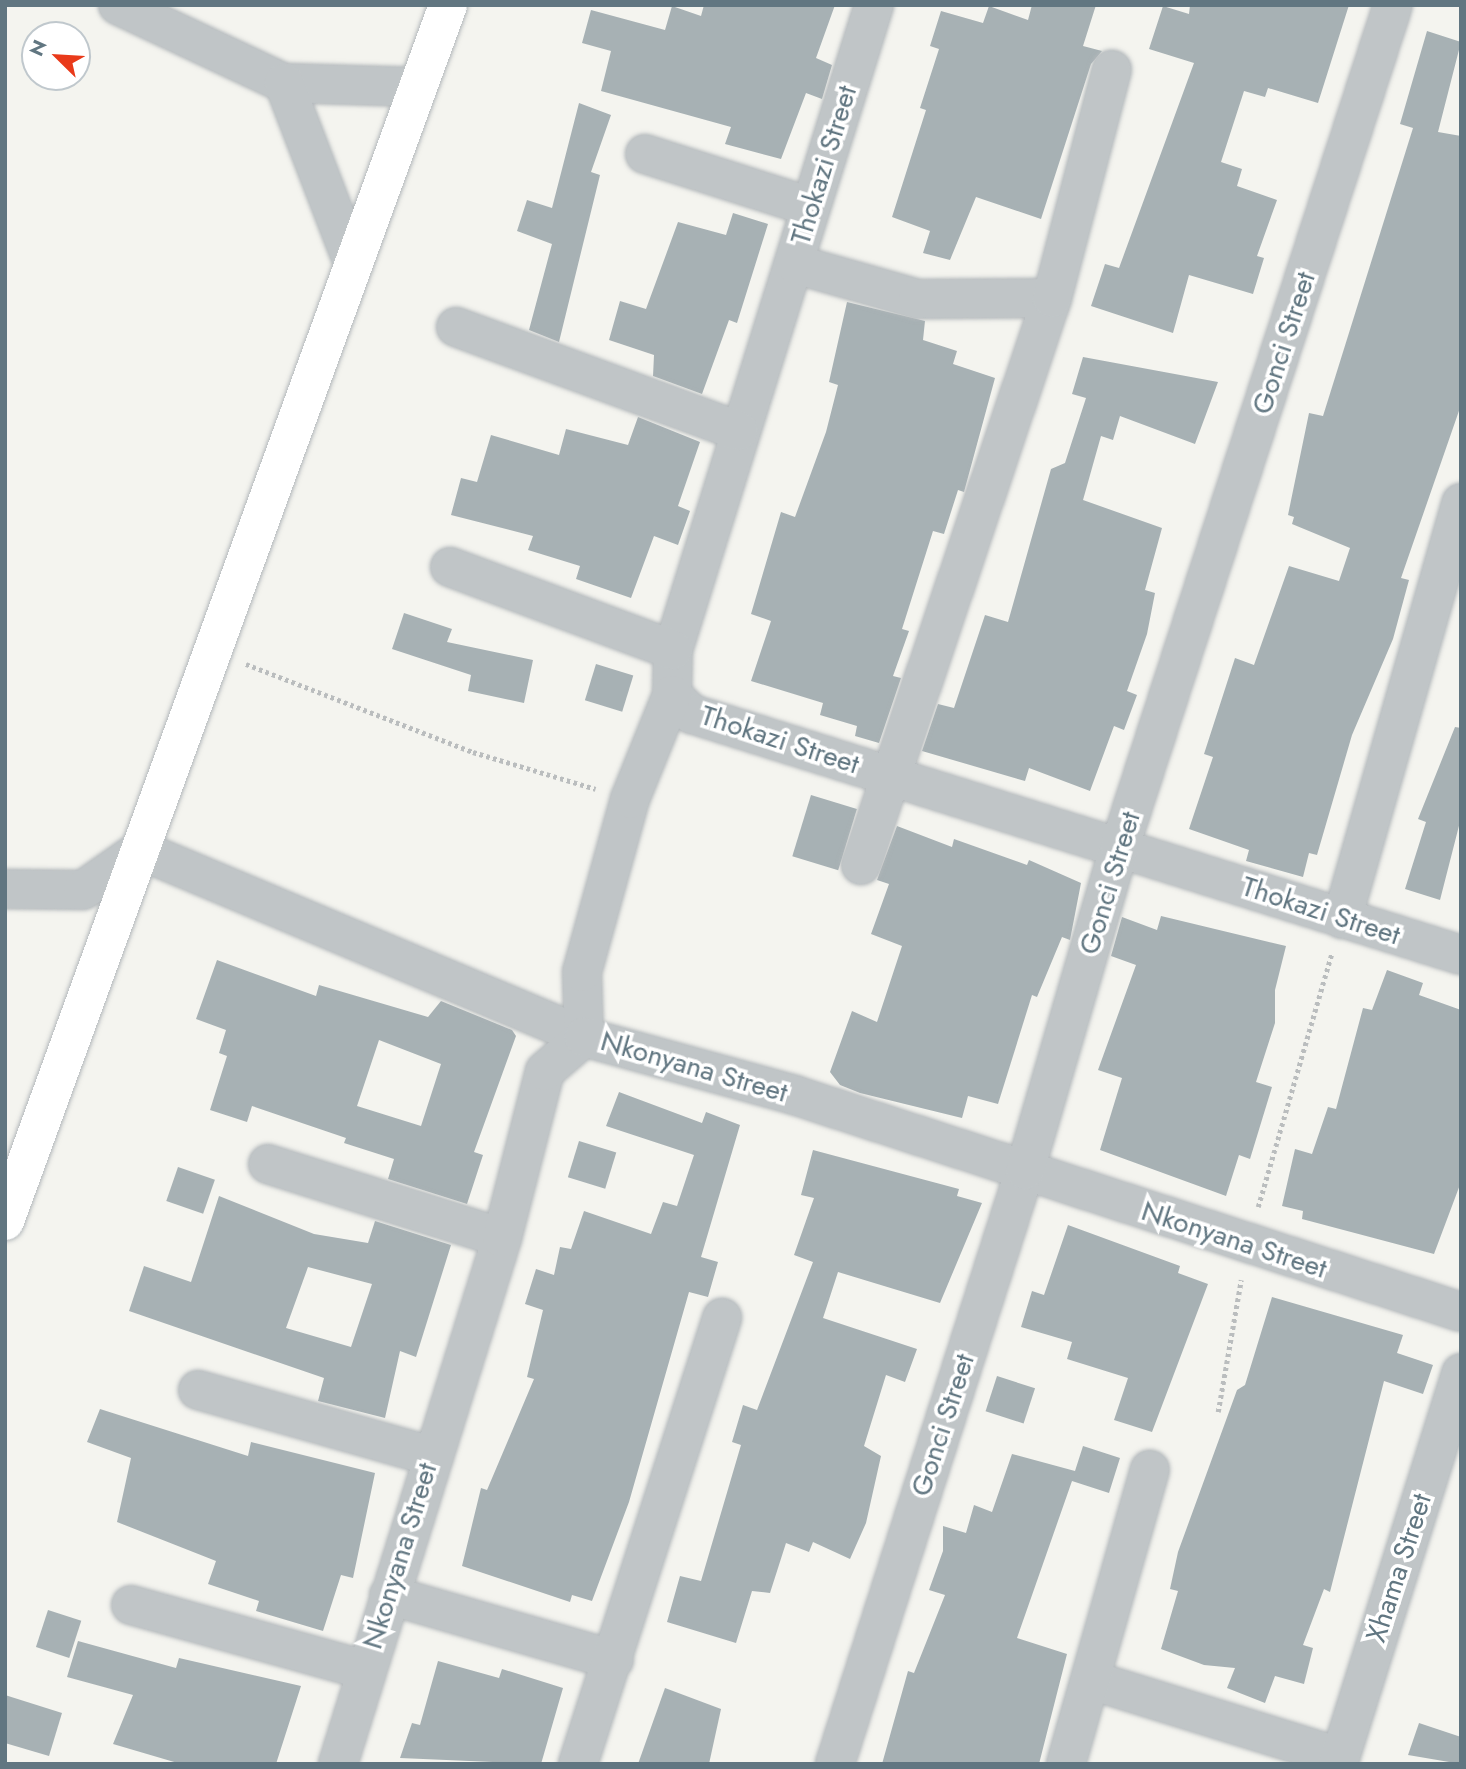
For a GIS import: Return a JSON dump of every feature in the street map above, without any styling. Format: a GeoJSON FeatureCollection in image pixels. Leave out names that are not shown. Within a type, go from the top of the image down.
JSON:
{"type":"FeatureCollection","features":[{"type":"Feature","properties":{"kind":"main road"},"geometry":{"type":"LineString","coordinates":[[5,1221],[448,5]]}},
{"type":"Feature","properties":{"kind":"street"},"geometry":{"type":"LineString","coordinates":[[118,5],[284,83],[418,88]]}},
{"type":"Feature","properties":{"kind":"street","name":"Thokazi Street"},"geometry":{"type":"LineString","coordinates":[[874,5],[808,206],[795,264],[738,431],[673,650],[672,695],[692,714],[1461,955]]}},
{"type":"Feature","properties":{"kind":"street","name":"Gonci Street"},"geometry":{"type":"LineString","coordinates":[[835,1764],[1025,1170],[1120,846],[1393,5]]}},
{"type":"Feature","properties":{"kind":"street"},"geometry":{"type":"LineString","coordinates":[[861,865],[1052,298],[1112,70]]}},
{"type":"Feature","properties":{"kind":"street"},"geometry":{"type":"LineString","coordinates":[[284,83],[353,263]]}},
{"type":"Feature","properties":{"kind":"street"},"geometry":{"type":"LineString","coordinates":[[645,155],[808,206]]}},
{"type":"Feature","properties":{"kind":"street"},"geometry":{"type":"LineString","coordinates":[[795,264],[918,299],[1052,298]]}},
{"type":"Feature","properties":{"kind":"street"},"geometry":{"type":"LineString","coordinates":[[456,327],[738,431]]}},
{"type":"Feature","properties":{"kind":"street"},"geometry":{"type":"LineString","coordinates":[[1342,919],[1461,503]]}},
{"type":"Feature","properties":{"kind":"street"},"geometry":{"type":"LineString","coordinates":[[450,567],[673,650]]}},
{"type":"Feature","properties":{"kind":"street"},"geometry":{"type":"LineString","coordinates":[[5,888],[83,890],[140,850],[584,1037],[582,972],[630,800],[672,695]]}},
{"type":"Feature","properties":{"kind":"street","name":"Nkonyana Street"},"geometry":{"type":"LineString","coordinates":[[338,1764],[431,1456],[502,1238],[545,1071],[584,1037],[794,1095],[1247,1245],[1461,1311]]}},
{"type":"Feature","properties":{"kind":"street"},"geometry":{"type":"LineString","coordinates":[[268,1164],[502,1238]]}},
{"type":"Feature","properties":{"kind":"street"},"geometry":{"type":"LineString","coordinates":[[578,1764],[614,1661],[722,1318]]}},
{"type":"Feature","properties":{"kind":"street","name":"Xhama Street"},"geometry":{"type":"LineString","coordinates":[[1339,1760],[1450,1444],[1461,1373]]}},
{"type":"Feature","properties":{"kind":"street"},"geometry":{"type":"LineString","coordinates":[[198,1390],[431,1456]]}},
{"type":"Feature","properties":{"kind":"street"},"geometry":{"type":"LineString","coordinates":[[1066,1764],[1150,1471]]}},
{"type":"Feature","properties":{"kind":"street"},"geometry":{"type":"LineString","coordinates":[[389,1595],[614,1661]]}},
{"type":"Feature","properties":{"kind":"street"},"geometry":{"type":"LineString","coordinates":[[131,1605],[365,1670]]}},
{"type":"Feature","properties":{"kind":"street"},"geometry":{"type":"LineString","coordinates":[[1091,1680],[1339,1760]]}},
{"type":"Feature","properties":{"kind":"path"},"geometry":{"type":"LineString","coordinates":[[212,651],[473,752],[630,800]]}},
{"type":"Feature","properties":{"kind":"path"},"geometry":{"type":"LineString","coordinates":[[1219,1412],[1247,1245],[1342,919]]}},
{"type":"Feature","properties":{"kind":"building"},"geometry":{"type":"Polygon","coordinates":[[[704,5],[835,5],[816,58],[832,65],[822,99],[806,93],[781,159],[725,144],[731,127],[601,91],[611,51],[582,43],[591,10],[665,30],[672,6],[701,16],[704,5]]]}},
{"type":"Feature","properties":{"kind":"building"},"geometry":{"type":"Polygon","coordinates":[[[1032,5],[1096,5],[1083,46],[1102,51],[1091,64],[1041,219],[976,197],[950,260],[923,253],[930,231],[892,217],[926,110],[920,108],[939,49],[930,46],[941,11],[983,23],[989,6],[1028,20],[1032,5]]]}},
{"type":"Feature","properties":{"kind":"building"},"geometry":{"type":"Polygon","coordinates":[[[1190,5],[1349,5],[1318,103],[1268,88],[1265,97],[1244,91],[1221,162],[1242,169],[1237,186],[1277,200],[1257,256],[1264,258],[1253,294],[1189,275],[1173,333],[1091,306],[1105,264],[1119,268],[1194,63],[1149,49],[1163,6],[1189,14],[1190,5]]]}},
{"type":"Feature","properties":{"kind":"building"},"geometry":{"type":"Polygon","coordinates":[[[1427,31],[1461,42],[1438,132],[1461,136],[1461,405],[1401,578],[1409,580],[1393,639],[1352,735],[1317,855],[1309,853],[1303,877],[1246,861],[1249,850],[1189,829],[1213,757],[1204,754],[1235,658],[1254,665],[1289,566],[1339,581],[1350,548],[1292,524],[1294,517],[1288,515],[1309,413],[1323,416],[1413,128],[1400,124],[1427,31]]]}},
{"type":"Feature","properties":{"kind":"building"},"geometry":{"type":"Polygon","coordinates":[[[579,103],[611,115],[591,172],[600,175],[559,342],[529,330],[552,244],[517,231],[527,200],[552,208],[579,103]]]}},
{"type":"Feature","properties":{"kind":"building"},"geometry":{"type":"Polygon","coordinates":[[[733,213],[768,224],[737,323],[729,320],[702,394],[653,376],[654,355],[609,340],[620,301],[646,309],[678,222],[726,235],[733,213]]]}},
{"type":"Feature","properties":{"kind":"building"},"geometry":{"type":"Polygon","coordinates":[[[847,302],[925,321],[923,340],[957,351],[953,364],[995,378],[964,492],[958,490],[944,534],[933,531],[902,629],[909,631],[893,676],[901,678],[879,743],[855,736],[857,726],[820,715],[823,703],[751,681],[771,621],[751,614],[781,512],[795,517],[826,432],[838,385],[829,382],[847,302]]]}},
{"type":"Feature","properties":{"kind":"building"},"geometry":{"type":"Polygon","coordinates":[[[1083,357],[1218,382],[1195,444],[1120,416],[1113,440],[1101,436],[1083,500],[1162,528],[1145,590],[1155,593],[1147,634],[1127,691],[1137,695],[1124,730],[1114,726],[1090,791],[1029,768],[1025,781],[922,751],[938,704],[954,708],[985,615],[1008,622],[1051,469],[1065,463],[1086,398],[1072,394],[1083,357]]]}},
{"type":"Feature","properties":{"kind":"building"},"geometry":{"type":"Polygon","coordinates":[[[638,417],[700,442],[678,506],[690,511],[678,545],[654,536],[631,598],[576,579],[580,566],[528,550],[533,536],[451,515],[461,478],[477,482],[491,435],[559,455],[566,429],[628,445],[638,417]]]}},
{"type":"Feature","properties":{"kind":"building"},"geometry":{"type":"Polygon","coordinates":[[[404,613],[452,629],[447,642],[533,660],[524,703],[468,691],[471,675],[392,649],[404,613]]]}},
{"type":"Feature","properties":{"kind":"building"},"geometry":{"type":"Polygon","coordinates":[[[596,664],[633,675],[622,712],[585,700],[596,664]]]}},
{"type":"Feature","properties":{"kind":"building"},"geometry":{"type":"Polygon","coordinates":[[[1455,727],[1461,728],[1461,818],[1440,900],[1405,889],[1426,822],[1418,819],[1455,727]]]}},
{"type":"Feature","properties":{"kind":"building"},"geometry":{"type":"Polygon","coordinates":[[[811,795],[857,809],[838,870],[792,856],[811,795]]]}},
{"type":"Feature","properties":{"kind":"building"},"geometry":{"type":"Polygon","coordinates":[[[897,826],[952,847],[954,839],[1027,865],[1029,860],[1081,883],[1070,940],[1062,937],[1037,997],[1032,995],[998,1104],[968,1096],[962,1118],[860,1093],[840,1085],[830,1072],[852,1011],[877,1022],[902,946],[871,934],[889,884],[877,880],[897,826]]]}},
{"type":"Feature","properties":{"kind":"building"},"geometry":{"type":"Polygon","coordinates":[[[1161,916],[1286,946],[1275,990],[1275,1023],[1256,1082],[1272,1087],[1250,1159],[1239,1155],[1226,1196],[1100,1150],[1122,1078],[1098,1070],[1136,965],[1111,956],[1122,917],[1157,930],[1161,916]]]}},
{"type":"Feature","properties":{"kind":"building"},"geometry":{"type":"Polygon","coordinates":[[[217,960],[316,996],[319,985],[428,1017],[441,1001],[512,1030],[516,1036],[474,1152],[483,1155],[467,1204],[388,1179],[394,1159],[344,1143],[346,1138],[252,1106],[247,1122],[210,1110],[227,1056],[219,1053],[226,1030],[196,1019],[217,960]],[[379,1040],[357,1106],[421,1126],[441,1064],[379,1040]]]}},
{"type":"Feature","properties":{"kind":"building"},"geometry":{"type":"Polygon","coordinates":[[[1387,970],[1423,983],[1419,995],[1461,1010],[1461,1182],[1434,1254],[1302,1219],[1303,1211],[1282,1206],[1295,1149],[1312,1154],[1328,1107],[1336,1109],[1363,1008],[1372,1010],[1387,970]]]}},
{"type":"Feature","properties":{"kind":"building"},"geometry":{"type":"Polygon","coordinates":[[[619,1092],[702,1123],[706,1112],[740,1125],[701,1257],[718,1262],[708,1297],[689,1292],[629,1502],[592,1601],[572,1595],[570,1602],[462,1566],[481,1488],[487,1490],[534,1379],[527,1377],[543,1310],[525,1304],[536,1269],[554,1275],[560,1247],[571,1249],[584,1211],[651,1234],[663,1202],[677,1206],[694,1155],[606,1126],[619,1092]]]}},
{"type":"Feature","properties":{"kind":"building"},"geometry":{"type":"Polygon","coordinates":[[[579,1141],[616,1152],[605,1189],[568,1177],[579,1141]]]}},
{"type":"Feature","properties":{"kind":"building"},"geometry":{"type":"Polygon","coordinates":[[[813,1150],[959,1189],[957,1196],[982,1203],[940,1303],[838,1272],[823,1318],[917,1349],[905,1382],[886,1375],[864,1446],[881,1456],[866,1523],[850,1559],[813,1542],[809,1552],[786,1543],[770,1593],[752,1591],[736,1643],[667,1622],[680,1576],[701,1581],[741,1445],[732,1442],[743,1405],[757,1410],[813,1262],[794,1255],[814,1198],[801,1195],[813,1150]]]}},
{"type":"Feature","properties":{"kind":"building"},"geometry":{"type":"Polygon","coordinates":[[[178,1167],[215,1180],[203,1214],[166,1201],[178,1167]]]}},
{"type":"Feature","properties":{"kind":"building"},"geometry":{"type":"Polygon","coordinates":[[[219,1196],[314,1234],[368,1243],[375,1221],[451,1245],[416,1357],[400,1351],[385,1418],[318,1401],[324,1378],[129,1311],[144,1266],[191,1282],[219,1196]],[[308,1267],[286,1328],[351,1347],[372,1284],[308,1267]]]}},
{"type":"Feature","properties":{"kind":"building"},"geometry":{"type":"Polygon","coordinates":[[[1068,1225],[1180,1266],[1178,1273],[1208,1284],[1152,1432],[1114,1420],[1128,1378],[1067,1359],[1072,1342],[1021,1327],[1032,1291],[1044,1295],[1068,1225]]]}},
{"type":"Feature","properties":{"kind":"building"},"geometry":{"type":"Polygon","coordinates":[[[1272,1297],[1403,1335],[1397,1353],[1433,1365],[1423,1394],[1384,1381],[1330,1592],[1324,1589],[1303,1645],[1313,1648],[1304,1684],[1275,1676],[1265,1703],[1227,1688],[1235,1668],[1204,1665],[1161,1649],[1178,1591],[1170,1589],[1178,1552],[1237,1390],[1245,1385],[1272,1297]]]}},
{"type":"Feature","properties":{"kind":"building"},"geometry":{"type":"Polygon","coordinates":[[[997,1376],[1035,1388],[1024,1424],[986,1411],[997,1376]]]}},
{"type":"Feature","properties":{"kind":"building"},"geometry":{"type":"Polygon","coordinates":[[[100,1409],[248,1456],[251,1442],[375,1473],[353,1578],[341,1575],[323,1631],[256,1611],[259,1601],[208,1584],[216,1561],[117,1522],[131,1458],[87,1442],[100,1409]]]}},
{"type":"Feature","properties":{"kind":"building"},"geometry":{"type":"Polygon","coordinates":[[[1083,1446],[1120,1458],[1109,1493],[1072,1481],[1017,1638],[1067,1654],[1039,1764],[882,1764],[908,1671],[914,1673],[945,1595],[929,1590],[943,1551],[943,1526],[966,1533],[974,1505],[992,1512],[1012,1454],[1075,1471],[1083,1446]]]}},
{"type":"Feature","properties":{"kind":"building"},"geometry":{"type":"Polygon","coordinates":[[[48,1610],[81,1621],[69,1658],[36,1647],[48,1610]]]}},
{"type":"Feature","properties":{"kind":"building"},"geometry":{"type":"Polygon","coordinates":[[[78,1641],[176,1668],[179,1658],[301,1686],[276,1764],[181,1764],[113,1744],[133,1695],[67,1677],[78,1641]]]}},
{"type":"Feature","properties":{"kind":"building"},"geometry":{"type":"Polygon","coordinates":[[[438,1661],[499,1678],[502,1669],[563,1688],[541,1764],[400,1758],[412,1723],[420,1725],[438,1661]]]}},
{"type":"Feature","properties":{"kind":"building"},"geometry":{"type":"Polygon","coordinates":[[[665,1688],[721,1709],[709,1764],[638,1764],[665,1688]]]}},
{"type":"Feature","properties":{"kind":"building"},"geometry":{"type":"Polygon","coordinates":[[[5,1695],[62,1713],[49,1756],[5,1743],[5,1695]]]}},
{"type":"Feature","properties":{"kind":"building"},"geometry":{"type":"Polygon","coordinates":[[[1419,1723],[1461,1737],[1461,1764],[1408,1755],[1419,1723]]]}}]}
